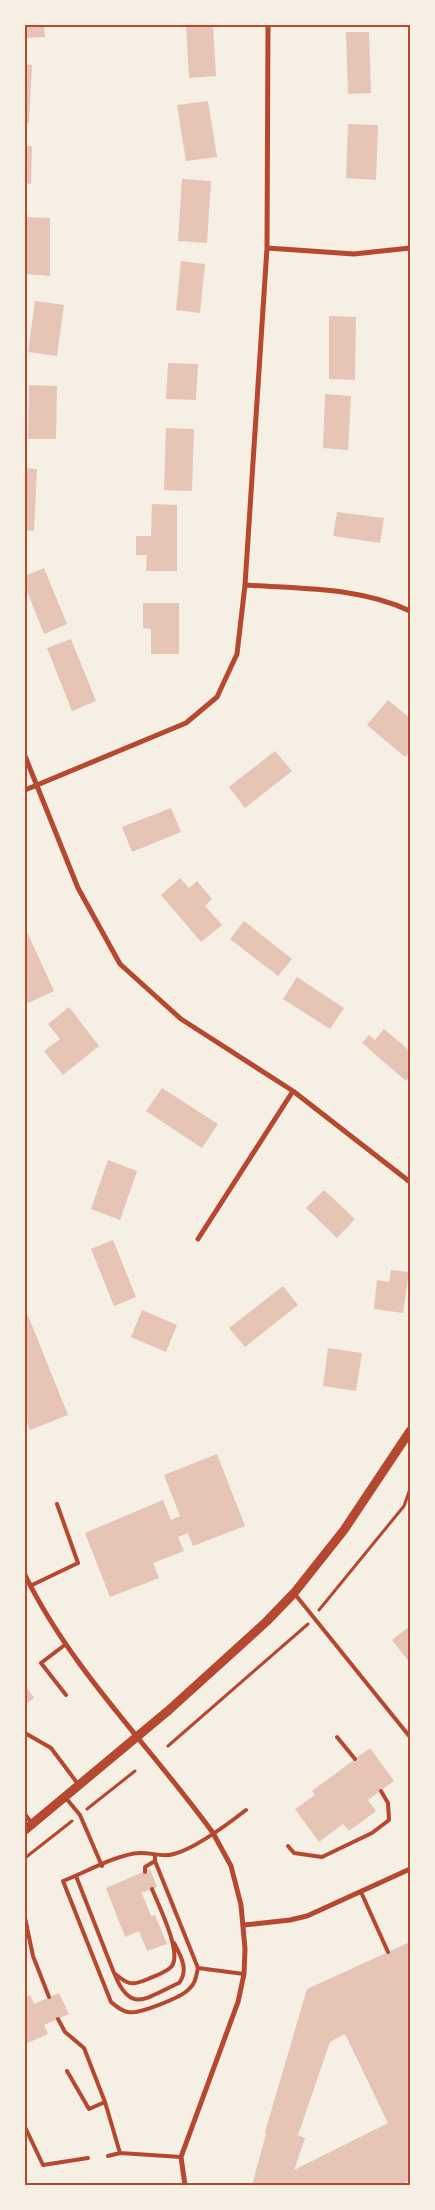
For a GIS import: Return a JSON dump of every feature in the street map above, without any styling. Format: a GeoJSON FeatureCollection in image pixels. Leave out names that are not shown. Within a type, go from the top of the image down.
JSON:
{"type":"FeatureCollection","features":[{"type":"Feature","properties":{"kind":"street"},"geometry":{"type":"LineString","coordinates":[[25,790],[186,723],[217,697],[237,654],[245,585],[267,248],[268,25]]}},
{"type":"Feature","properties":{"kind":"street"},"geometry":{"type":"LineString","coordinates":[[267,248],[354,254],[410,248]]}},
{"type":"Feature","properties":{"kind":"street"},"geometry":{"type":"LineString","coordinates":[[245,585],[352,593],[390,601],[410,611]]}},
{"type":"Feature","properties":{"kind":"street"},"geometry":{"type":"LineString","coordinates":[[25,756],[78,888],[120,964],[181,1019],[293,1091],[410,1182]]}},
{"type":"Feature","properties":{"kind":"street"},"geometry":{"type":"LineString","coordinates":[[198,1239],[293,1091]]}},
{"type":"Feature","properties":{"kind":"street"},"geometry":{"type":"LineString","coordinates":[[29,1827],[136,1737],[266,1622],[294,1593],[344,1530],[410,1432]]}},
{"type":"Feature","properties":{"kind":"street"},"geometry":{"type":"LineString","coordinates":[[25,1575],[66,1644],[136,1737],[213,1833],[231,1866],[244,1925],[244,1974],[238,2002],[181,2157],[185,2185]]}},
{"type":"Feature","properties":{"kind":"street"},"geometry":{"type":"LineString","coordinates":[[244,1925],[290,1920],[306,1916],[410,1869]]}},
{"type":"Feature","properties":{"kind":"lane"},"geometry":{"type":"LineString","coordinates":[[30,1586],[78,1563],[56,1504]]}},
{"type":"Feature","properties":{"kind":"lane"},"geometry":{"type":"LineString","coordinates":[[294,1593],[410,1737]]}},
{"type":"Feature","properties":{"kind":"lane"},"geometry":{"type":"LineString","coordinates":[[66,1644],[41,1663],[66,1695]]}},
{"type":"Feature","properties":{"kind":"lane"},"geometry":{"type":"LineString","coordinates":[[25,1733],[51,1748],[79,1785]]}},
{"type":"Feature","properties":{"kind":"lane"},"geometry":{"type":"LineString","coordinates":[[337,1737],[355,1759]]}},
{"type":"Feature","properties":{"kind":"lane"},"geometry":{"type":"LineString","coordinates":[[288,1846],[294,1853],[322,1857],[372,1833],[389,1820],[388,1803],[380,1791]]}},
{"type":"Feature","properties":{"kind":"lane"},"geometry":{"type":"LineString","coordinates":[[65,1797],[80,1815],[102,1866]]}},
{"type":"Feature","properties":{"kind":"lane"},"geometry":{"type":"LineString","coordinates":[[145,1872],[145,1867],[155,1858],[174,1854],[213,1833],[246,1810]]}},
{"type":"Feature","properties":{"kind":"lane"},"geometry":{"type":"LineString","coordinates":[[25,1814],[29,1827]]}},
{"type":"Feature","properties":{"kind":"lane"},"geometry":{"type":"LineString","coordinates":[[140,1853],[155,1858],[198,1968],[196,1980],[182,1995],[138,2012],[128,2012],[111,2002],[63,1881],[124,1856],[140,1853]]}},
{"type":"Feature","properties":{"kind":"lane"},"geometry":{"type":"LineString","coordinates":[[76,1876],[122,1991],[128,1998],[136,2000],[179,1983],[183,1978],[185,1969],[152,1889]]}},
{"type":"Feature","properties":{"kind":"lane"},"geometry":{"type":"LineString","coordinates":[[361,1892],[388,1952]]}},
{"type":"Feature","properties":{"kind":"lane"},"geometry":{"type":"LineString","coordinates":[[25,1918],[33,1956],[49,1997]]}},
{"type":"Feature","properties":{"kind":"lane"},"geometry":{"type":"LineString","coordinates":[[114,1973],[126,1983],[136,1984],[166,1972],[173,1964],[175,1952],[168,1930]]}},
{"type":"Feature","properties":{"kind":"lane"},"geometry":{"type":"LineString","coordinates":[[198,1968],[244,1974]]}},
{"type":"Feature","properties":{"kind":"lane"},"geometry":{"type":"LineString","coordinates":[[58,2019],[65,2032],[84,2048],[105,2102],[120,2153]]}},
{"type":"Feature","properties":{"kind":"lane"},"geometry":{"type":"LineString","coordinates":[[67,2072],[89,2109],[105,2102]]}},
{"type":"Feature","properties":{"kind":"lane"},"geometry":{"type":"LineString","coordinates":[[25,2127],[43,2165],[88,2158]]}},
{"type":"Feature","properties":{"kind":"lane"},"geometry":{"type":"LineString","coordinates":[[108,2156],[120,2153],[181,2157]]}},
{"type":"Feature","properties":{"kind":"path"},"geometry":{"type":"LineString","coordinates":[[168,1746],[302,1631],[404,1506],[410,1489]]}},
{"type":"Feature","properties":{"kind":"building"},"geometry":{"type":"Polygon","coordinates":[[[25,25],[44,25],[45,37],[25,38],[25,25]]]}},
{"type":"Feature","properties":{"kind":"building"},"geometry":{"type":"Polygon","coordinates":[[[186,25],[213,25],[216,76],[189,78],[186,25]]]}},
{"type":"Feature","properties":{"kind":"building"},"geometry":{"type":"Polygon","coordinates":[[[346,32],[369,32],[371,93],[348,94],[346,32]]]}},
{"type":"Feature","properties":{"kind":"building"},"geometry":{"type":"Polygon","coordinates":[[[25,64],[32,65],[29,123],[25,123],[25,64]]]}},
{"type":"Feature","properties":{"kind":"building"},"geometry":{"type":"Polygon","coordinates":[[[208,101],[217,157],[186,161],[177,105],[208,101]]]}},
{"type":"Feature","properties":{"kind":"building"},"geometry":{"type":"Polygon","coordinates":[[[348,124],[378,125],[376,180],[346,178],[348,124]]]}},
{"type":"Feature","properties":{"kind":"building"},"geometry":{"type":"Polygon","coordinates":[[[25,146],[32,146],[31,184],[25,183],[25,146]]]}},
{"type":"Feature","properties":{"kind":"building"},"geometry":{"type":"Polygon","coordinates":[[[182,179],[211,181],[207,243],[178,241],[182,179]]]}},
{"type":"Feature","properties":{"kind":"building"},"geometry":{"type":"Polygon","coordinates":[[[25,217],[50,218],[50,276],[25,274],[25,217]]]}},
{"type":"Feature","properties":{"kind":"building"},"geometry":{"type":"Polygon","coordinates":[[[181,261],[205,264],[200,313],[176,310],[181,261]]]}},
{"type":"Feature","properties":{"kind":"building"},"geometry":{"type":"Polygon","coordinates":[[[35,301],[64,305],[57,356],[28,352],[35,301]]]}},
{"type":"Feature","properties":{"kind":"building"},"geometry":{"type":"Polygon","coordinates":[[[329,316],[356,317],[355,380],[329,379],[329,316]]]}},
{"type":"Feature","properties":{"kind":"building"},"geometry":{"type":"Polygon","coordinates":[[[168,363],[198,364],[196,400],[166,399],[168,363]]]}},
{"type":"Feature","properties":{"kind":"building"},"geometry":{"type":"Polygon","coordinates":[[[29,385],[57,386],[56,439],[28,439],[29,385]]]}},
{"type":"Feature","properties":{"kind":"building"},"geometry":{"type":"Polygon","coordinates":[[[325,394],[351,396],[348,450],[323,448],[325,394]]]}},
{"type":"Feature","properties":{"kind":"building"},"geometry":{"type":"Polygon","coordinates":[[[166,428],[194,429],[192,491],[164,490],[166,428]]]}},
{"type":"Feature","properties":{"kind":"building"},"geometry":{"type":"Polygon","coordinates":[[[25,468],[37,469],[34,531],[25,530],[25,468]]]}},
{"type":"Feature","properties":{"kind":"building"},"geometry":{"type":"Polygon","coordinates":[[[152,504],[177,505],[177,571],[146,571],[147,555],[136,555],[136,536],[151,536],[152,504]]]}},
{"type":"Feature","properties":{"kind":"building"},"geometry":{"type":"Polygon","coordinates":[[[337,512],[384,518],[380,543],[333,536],[337,512]]]}},
{"type":"Feature","properties":{"kind":"building"},"geometry":{"type":"Polygon","coordinates":[[[44,568],[67,624],[44,634],[25,586],[25,576],[44,568]]]}},
{"type":"Feature","properties":{"kind":"building"},"geometry":{"type":"Polygon","coordinates":[[[143,603],[179,603],[179,654],[151,654],[151,629],[143,628],[143,603]]]}},
{"type":"Feature","properties":{"kind":"building"},"geometry":{"type":"Polygon","coordinates":[[[71,639],[96,701],[72,711],[47,648],[71,639]]]}},
{"type":"Feature","properties":{"kind":"building"},"geometry":{"type":"Polygon","coordinates":[[[388,700],[410,718],[410,752],[405,757],[367,725],[388,700]]]}},
{"type":"Feature","properties":{"kind":"building"},"geometry":{"type":"Polygon","coordinates":[[[275,751],[292,771],[245,808],[229,787],[275,751]]]}},
{"type":"Feature","properties":{"kind":"building"},"geometry":{"type":"Polygon","coordinates":[[[171,808],[181,832],[132,852],[122,827],[171,808]]]}},
{"type":"Feature","properties":{"kind":"building"},"geometry":{"type":"Polygon","coordinates":[[[180,878],[189,888],[197,881],[212,899],[205,906],[222,925],[201,942],[161,895],[180,878]]]}},
{"type":"Feature","properties":{"kind":"building"},"geometry":{"type":"Polygon","coordinates":[[[244,921],[292,959],[278,976],[230,939],[244,921]]]}},
{"type":"Feature","properties":{"kind":"building"},"geometry":{"type":"Polygon","coordinates":[[[27,932],[54,991],[28,1003],[25,996],[25,933],[27,932]]]}},
{"type":"Feature","properties":{"kind":"building"},"geometry":{"type":"Polygon","coordinates":[[[297,977],[344,1008],[330,1029],[283,999],[297,977]]]}},
{"type":"Feature","properties":{"kind":"building"},"geometry":{"type":"Polygon","coordinates":[[[69,1007],[99,1046],[63,1075],[44,1051],[60,1039],[48,1024],[69,1007]]]}},
{"type":"Feature","properties":{"kind":"building"},"geometry":{"type":"Polygon","coordinates":[[[384,1029],[410,1051],[410,1076],[406,1081],[362,1043],[369,1035],[375,1040],[384,1029]]]}},
{"type":"Feature","properties":{"kind":"building"},"geometry":{"type":"Polygon","coordinates":[[[162,1088],[218,1124],[202,1148],[146,1111],[162,1088]]]}},
{"type":"Feature","properties":{"kind":"building"},"geometry":{"type":"Polygon","coordinates":[[[108,1160],[137,1171],[120,1220],[91,1209],[108,1160]]]}},
{"type":"Feature","properties":{"kind":"building"},"geometry":{"type":"Polygon","coordinates":[[[324,1190],[355,1219],[337,1238],[306,1208],[324,1190]]]}},
{"type":"Feature","properties":{"kind":"building"},"geometry":{"type":"Polygon","coordinates":[[[113,1240],[136,1297],[114,1306],[91,1249],[113,1240]]]}},
{"type":"Feature","properties":{"kind":"building"},"geometry":{"type":"Polygon","coordinates":[[[391,1270],[409,1272],[403,1313],[374,1309],[377,1280],[389,1282],[391,1270]]]}},
{"type":"Feature","properties":{"kind":"building"},"geometry":{"type":"Polygon","coordinates":[[[283,1286],[298,1305],[245,1347],[229,1328],[283,1286]]]}},
{"type":"Feature","properties":{"kind":"building"},"geometry":{"type":"Polygon","coordinates":[[[25,1308],[68,1415],[30,1430],[25,1417],[25,1308]]]}},
{"type":"Feature","properties":{"kind":"building"},"geometry":{"type":"Polygon","coordinates":[[[142,1310],[177,1325],[166,1352],[131,1337],[142,1310]]]}},
{"type":"Feature","properties":{"kind":"building"},"geometry":{"type":"Polygon","coordinates":[[[328,1348],[362,1353],[356,1391],[323,1386],[328,1348]]]}},
{"type":"Feature","properties":{"kind":"building"},"geometry":{"type":"Polygon","coordinates":[[[217,1454],[245,1526],[193,1546],[188,1533],[178,1537],[184,1551],[153,1563],[159,1578],[110,1597],[85,1533],[163,1500],[171,1520],[180,1516],[164,1475],[217,1454]]]}},
{"type":"Feature","properties":{"kind":"building"},"geometry":{"type":"Polygon","coordinates":[[[410,1626],[410,1663],[392,1640],[410,1626]]]}},
{"type":"Feature","properties":{"kind":"building"},"geometry":{"type":"Polygon","coordinates":[[[25,1685],[34,1698],[25,1705],[25,1685]]]}},
{"type":"Feature","properties":{"kind":"building"},"geometry":{"type":"Polygon","coordinates":[[[370,1748],[394,1781],[368,1800],[376,1811],[349,1831],[343,1824],[319,1842],[295,1809],[315,1795],[312,1791],[370,1748]]]}},
{"type":"Feature","properties":{"kind":"building"},"geometry":{"type":"Polygon","coordinates":[[[150,1869],[157,1887],[144,1892],[141,1891],[151,1916],[155,1915],[167,1944],[147,1951],[139,1931],[125,1937],[106,1888],[150,1869]]]}},
{"type":"Feature","properties":{"kind":"building"},"geometry":{"type":"Polygon","coordinates":[[[410,1942],[410,2180],[400,2185],[252,2185],[265,2132],[307,1989],[410,1942]],[[345,2034],[330,2042],[298,2135],[305,2138],[294,2170],[388,2123],[345,2034]]]}},
{"type":"Feature","properties":{"kind":"building"},"geometry":{"type":"Polygon","coordinates":[[[59,1993],[69,2014],[44,2025],[48,2034],[25,2044],[25,1998],[30,1995],[34,2004],[59,1993]]]}}]}
